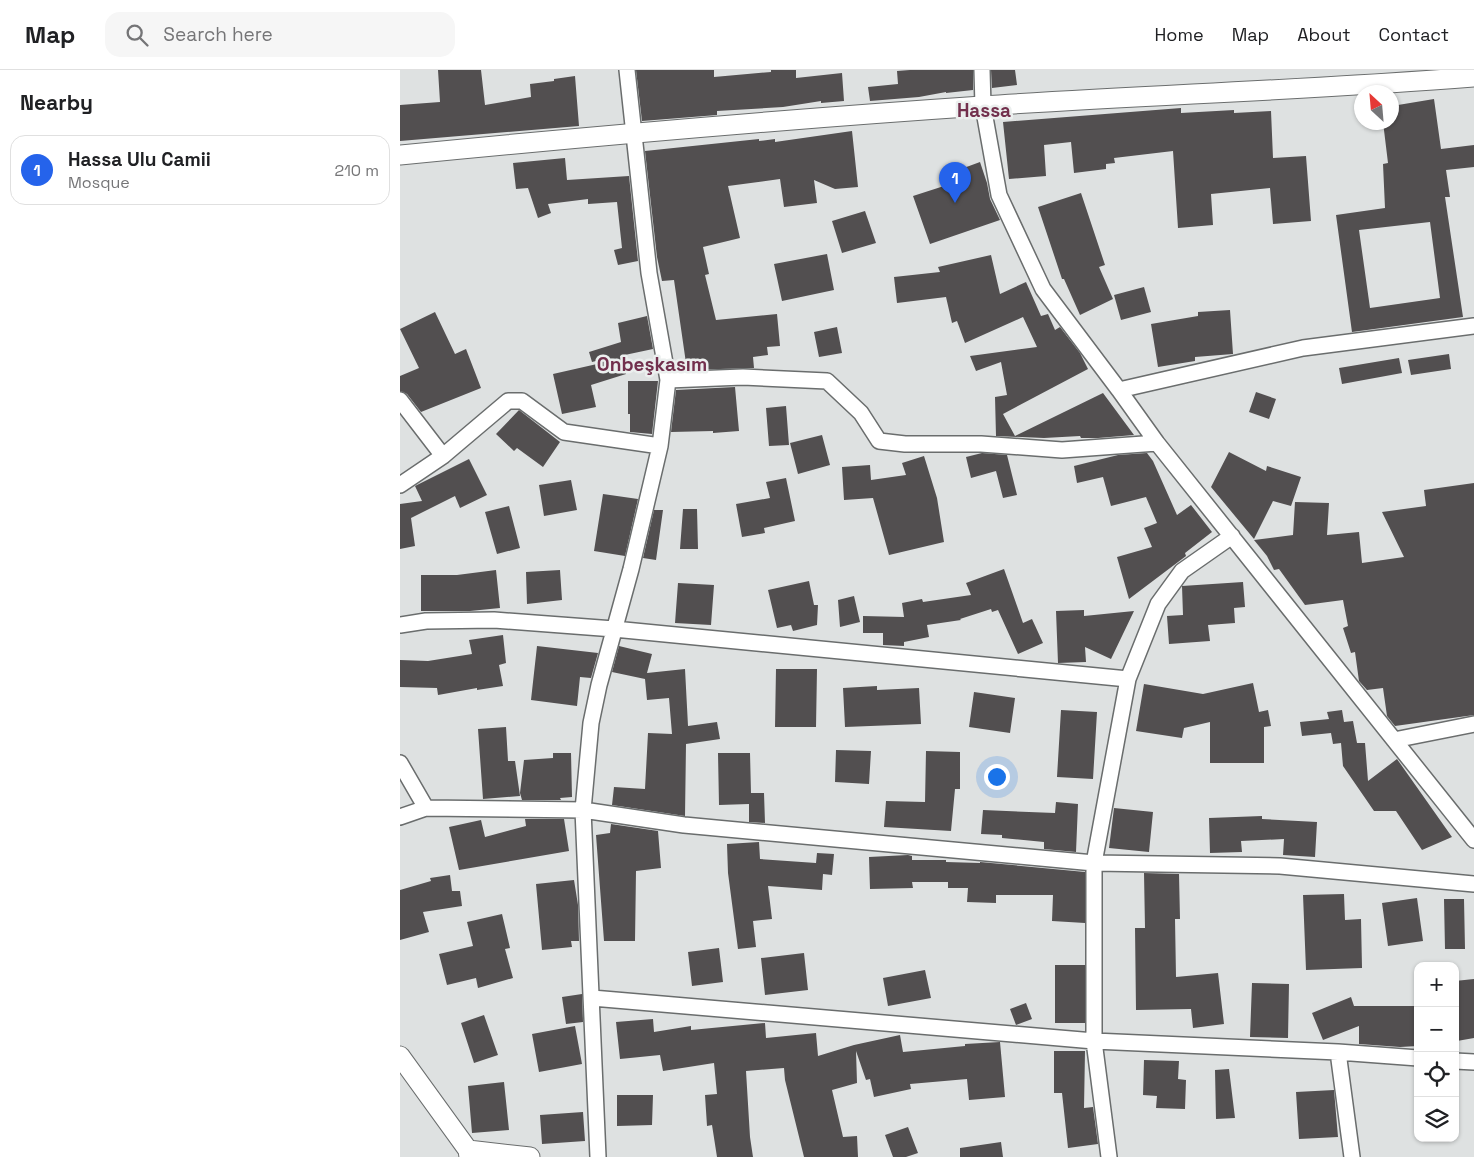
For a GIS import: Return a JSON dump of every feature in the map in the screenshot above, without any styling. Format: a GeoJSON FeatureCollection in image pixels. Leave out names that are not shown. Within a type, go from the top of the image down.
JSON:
{"type":"FeatureCollection","features":[{"type":"Feature","properties":{"kind":"street"},"geometry":{"type":"LineString","coordinates":[[598,1157],[583,810],[591,723],[599,685],[631,569],[660,446],[668,380],[648,273],[626,70]]}},
{"type":"Feature","properties":{"kind":"street"},"geometry":{"type":"LineString","coordinates":[[982,70],[983,106],[999,195],[1043,289],[1157,443],[1474,840]]}},
{"type":"Feature","properties":{"kind":"street"},"geometry":{"type":"LineString","coordinates":[[400,155],[632,133],[983,106],[1474,77]]}},
{"type":"Feature","properties":{"kind":"street"},"geometry":{"type":"LineString","coordinates":[[1119,390],[1303,348],[1474,326]]}},
{"type":"Feature","properties":{"kind":"street"},"geometry":{"type":"LineString","coordinates":[[668,380],[743,377],[827,381],[861,413],[879,441],[905,444],[981,444],[1062,450],[1157,443]]}},
{"type":"Feature","properties":{"kind":"street"},"geometry":{"type":"LineString","coordinates":[[400,400],[443,456]]}},
{"type":"Feature","properties":{"kind":"street"},"geometry":{"type":"LineString","coordinates":[[400,486],[443,456],[508,401],[522,401],[564,432],[660,446]]}},
{"type":"Feature","properties":{"kind":"street"},"geometry":{"type":"LineString","coordinates":[[1109,1157],[1094,1041],[1094,863],[1128,679],[1158,604],[1182,571],[1232,536]]}},
{"type":"Feature","properties":{"kind":"street"},"geometry":{"type":"LineString","coordinates":[[400,625],[426,620],[494,620],[614,629],[1128,679]]}},
{"type":"Feature","properties":{"kind":"street"},"geometry":{"type":"LineString","coordinates":[[1394,740],[1474,724]]}},
{"type":"Feature","properties":{"kind":"street"},"geometry":{"type":"LineString","coordinates":[[400,763],[426,808]]}},
{"type":"Feature","properties":{"kind":"street"},"geometry":{"type":"LineString","coordinates":[[400,817],[426,808],[583,810],[684,825],[1094,863],[1280,866],[1474,884]]}},
{"type":"Feature","properties":{"kind":"street"},"geometry":{"type":"LineString","coordinates":[[592,998],[1094,1041],[1338,1052],[1414,1058]]}},
{"type":"Feature","properties":{"kind":"street"},"geometry":{"type":"LineString","coordinates":[[1338,1052],[1352,1157]]}},
{"type":"Feature","properties":{"kind":"street"},"geometry":{"type":"LineString","coordinates":[[400,1056],[468,1154],[530,1157]]}},
{"type":"Feature","properties":{"kind":"street"},"geometry":{"type":"LineString","coordinates":[[1459,1061],[1474,1062]]}},
{"type":"Feature","properties":{"kind":"building"},"geometry":{"type":"Polygon","coordinates":[[[438,70],[481,70],[485,105],[531,97],[530,84],[575,76],[579,126],[400,141],[400,105],[440,102],[438,70]]]}},
{"type":"Feature","properties":{"kind":"building"},"geometry":{"type":"Polygon","coordinates":[[[636,70],[714,70],[714,77],[771,72],[771,70],[796,70],[796,78],[842,73],[844,101],[821,103],[821,101],[783,107],[717,111],[717,115],[642,121],[636,70]]]}},
{"type":"Feature","properties":{"kind":"building"},"geometry":{"type":"Polygon","coordinates":[[[973,70],[973,90],[870,101],[868,87],[898,84],[897,71],[973,70]]]}},
{"type":"Feature","properties":{"kind":"building"},"geometry":{"type":"Polygon","coordinates":[[[991,70],[1015,70],[1017,85],[992,88],[991,70]]]}},
{"type":"Feature","properties":{"kind":"building"},"geometry":{"type":"Polygon","coordinates":[[[1434,99],[1441,149],[1474,145],[1474,167],[1446,170],[1450,197],[1445,197],[1463,317],[1352,332],[1336,215],[1385,208],[1383,164],[1388,163],[1384,130],[1399,130],[1399,105],[1434,99]],[[1430,222],[1359,230],[1370,308],[1440,298],[1430,222]]]}},
{"type":"Feature","properties":{"kind":"building"},"geometry":{"type":"Polygon","coordinates":[[[1181,108],[1181,113],[1234,110],[1234,113],[1271,111],[1273,158],[1306,156],[1311,221],[1273,224],[1270,188],[1211,194],[1213,225],[1178,228],[1173,151],[1114,158],[1115,163],[1106,164],[1106,169],[1074,173],[1071,142],[1044,145],[1046,176],[1009,179],[1003,122],[1181,108]]]}},
{"type":"Feature","properties":{"kind":"building"},"geometry":{"type":"Polygon","coordinates":[[[852,131],[858,187],[835,189],[814,180],[817,203],[784,207],[780,179],[728,186],[740,238],[703,247],[709,274],[705,275],[716,320],[777,314],[780,346],[767,347],[768,355],[753,357],[754,368],[687,370],[674,280],[662,281],[657,257],[645,151],[759,139],[759,141],[775,139],[775,142],[852,131]]]}},
{"type":"Feature","properties":{"kind":"building"},"geometry":{"type":"Polygon","coordinates":[[[565,158],[567,180],[629,176],[638,261],[618,265],[614,250],[622,248],[617,202],[588,204],[588,199],[548,204],[551,213],[538,218],[528,188],[516,189],[513,163],[565,158]]]}},
{"type":"Feature","properties":{"kind":"building"},"geometry":{"type":"Polygon","coordinates":[[[980,162],[990,199],[1000,220],[930,244],[913,196],[944,186],[942,176],[980,162]]]}},
{"type":"Feature","properties":{"kind":"building"},"geometry":{"type":"Polygon","coordinates":[[[1081,193],[1105,265],[1099,267],[1113,299],[1080,315],[1064,279],[1062,279],[1038,207],[1081,193]]]}},
{"type":"Feature","properties":{"kind":"building"},"geometry":{"type":"Polygon","coordinates":[[[865,211],[876,243],[842,253],[832,221],[865,211]]]}},
{"type":"Feature","properties":{"kind":"building"},"geometry":{"type":"Polygon","coordinates":[[[827,254],[834,290],[782,301],[774,264],[827,254]]]}},
{"type":"Feature","properties":{"kind":"building"},"geometry":{"type":"Polygon","coordinates":[[[991,255],[1000,294],[1026,282],[1041,316],[1048,314],[1055,330],[1060,327],[1080,353],[1088,369],[1003,414],[1015,436],[1103,393],[1134,435],[1098,438],[1081,438],[1080,436],[1044,438],[996,436],[995,397],[1007,395],[1001,362],[976,371],[970,356],[1037,347],[1023,317],[965,343],[957,321],[952,323],[946,297],[897,303],[894,277],[940,272],[938,267],[991,255]]]}},
{"type":"Feature","properties":{"kind":"building"},"geometry":{"type":"Polygon","coordinates":[[[1144,287],[1151,312],[1121,320],[1114,295],[1144,287]]]}},
{"type":"Feature","properties":{"kind":"building"},"geometry":{"type":"Polygon","coordinates":[[[1230,310],[1233,354],[1195,357],[1195,361],[1158,367],[1151,324],[1198,316],[1198,312],[1230,310]]]}},
{"type":"Feature","properties":{"kind":"building"},"geometry":{"type":"Polygon","coordinates":[[[435,312],[455,354],[466,349],[481,388],[421,412],[407,394],[400,391],[400,376],[419,368],[400,329],[435,312]]]}},
{"type":"Feature","properties":{"kind":"building"},"geometry":{"type":"Polygon","coordinates":[[[647,316],[653,349],[620,356],[626,374],[591,385],[596,407],[562,414],[553,374],[597,364],[596,361],[592,362],[589,352],[621,342],[618,323],[647,316]]]}},
{"type":"Feature","properties":{"kind":"building"},"geometry":{"type":"Polygon","coordinates":[[[837,327],[842,353],[819,357],[814,332],[837,327]]]}},
{"type":"Feature","properties":{"kind":"building"},"geometry":{"type":"Polygon","coordinates":[[[1449,354],[1451,369],[1411,375],[1408,360],[1449,354]]]}},
{"type":"Feature","properties":{"kind":"building"},"geometry":{"type":"Polygon","coordinates":[[[1399,358],[1402,373],[1342,384],[1339,368],[1399,358]]]}},
{"type":"Feature","properties":{"kind":"building"},"geometry":{"type":"Polygon","coordinates":[[[628,381],[658,381],[652,434],[630,432],[628,381]]]}},
{"type":"Feature","properties":{"kind":"building"},"geometry":{"type":"Polygon","coordinates":[[[735,387],[739,431],[713,433],[713,431],[671,432],[676,390],[735,387]]]}},
{"type":"Feature","properties":{"kind":"building"},"geometry":{"type":"Polygon","coordinates":[[[1256,392],[1276,399],[1269,419],[1249,412],[1256,392]]]}},
{"type":"Feature","properties":{"kind":"building"},"geometry":{"type":"Polygon","coordinates":[[[786,406],[789,445],[769,446],[766,408],[786,406]]]}},
{"type":"Feature","properties":{"kind":"building"},"geometry":{"type":"Polygon","coordinates":[[[519,410],[560,442],[543,467],[517,448],[514,451],[496,434],[519,410]]]}},
{"type":"Feature","properties":{"kind":"building"},"geometry":{"type":"Polygon","coordinates":[[[822,435],[830,465],[798,474],[790,443],[822,435]]]}},
{"type":"Feature","properties":{"kind":"building"},"geometry":{"type":"Polygon","coordinates":[[[1229,452],[1266,471],[1267,466],[1301,477],[1291,506],[1273,501],[1254,539],[1211,487],[1229,452]]]}},
{"type":"Feature","properties":{"kind":"building"},"geometry":{"type":"Polygon","coordinates":[[[982,453],[1007,455],[1017,495],[1003,498],[996,471],[971,478],[966,457],[982,453]]]}},
{"type":"Feature","properties":{"kind":"building"},"geometry":{"type":"Polygon","coordinates":[[[1147,453],[1153,461],[1177,515],[1191,505],[1212,532],[1185,553],[1186,556],[1129,599],[1117,557],[1152,547],[1144,528],[1157,523],[1146,497],[1111,506],[1103,477],[1077,483],[1074,466],[1118,455],[1147,453]]]}},
{"type":"Feature","properties":{"kind":"building"},"geometry":{"type":"Polygon","coordinates":[[[924,456],[937,498],[944,542],[889,555],[873,498],[844,500],[842,467],[870,465],[871,480],[906,475],[902,463],[924,456]]]}},
{"type":"Feature","properties":{"kind":"building"},"geometry":{"type":"Polygon","coordinates":[[[469,459],[487,495],[460,508],[455,496],[411,518],[415,546],[400,549],[400,504],[422,501],[415,486],[469,459]]]}},
{"type":"Feature","properties":{"kind":"building"},"geometry":{"type":"Polygon","coordinates":[[[786,478],[795,521],[764,528],[765,533],[742,537],[736,504],[770,498],[766,482],[786,478]]]}},
{"type":"Feature","properties":{"kind":"building"},"geometry":{"type":"Polygon","coordinates":[[[571,480],[577,510],[544,516],[539,485],[571,480]]]}},
{"type":"Feature","properties":{"kind":"building"},"geometry":{"type":"Polygon","coordinates":[[[1474,483],[1474,715],[1395,726],[1387,716],[1383,688],[1367,690],[1359,681],[1355,652],[1351,653],[1343,628],[1348,626],[1343,600],[1305,605],[1279,569],[1274,570],[1267,556],[1254,540],[1293,535],[1295,502],[1329,503],[1327,535],[1359,532],[1362,563],[1404,557],[1382,512],[1426,506],[1424,490],[1474,483]]]}},
{"type":"Feature","properties":{"kind":"building"},"geometry":{"type":"Polygon","coordinates":[[[603,494],[638,499],[625,556],[594,551],[603,494]]]}},
{"type":"Feature","properties":{"kind":"building"},"geometry":{"type":"Polygon","coordinates":[[[509,506],[520,548],[497,554],[485,512],[509,506]]]}},
{"type":"Feature","properties":{"kind":"building"},"geometry":{"type":"Polygon","coordinates":[[[683,509],[697,509],[698,549],[680,549],[683,509]]]}},
{"type":"Feature","properties":{"kind":"building"},"geometry":{"type":"Polygon","coordinates":[[[654,510],[663,510],[656,560],[643,558],[654,510]]]}},
{"type":"Feature","properties":{"kind":"building"},"geometry":{"type":"Polygon","coordinates":[[[1004,569],[1023,623],[1032,619],[1043,643],[1018,654],[998,610],[992,612],[991,609],[961,620],[927,625],[929,637],[904,642],[904,646],[883,645],[883,633],[863,633],[863,616],[904,617],[902,603],[922,599],[923,602],[971,595],[966,583],[1004,569]]]}},
{"type":"Feature","properties":{"kind":"building"},"geometry":{"type":"Polygon","coordinates":[[[496,570],[500,608],[470,611],[421,611],[421,575],[457,575],[496,570]]]}},
{"type":"Feature","properties":{"kind":"building"},"geometry":{"type":"Polygon","coordinates":[[[560,570],[562,600],[527,604],[526,572],[560,570]]]}},
{"type":"Feature","properties":{"kind":"building"},"geometry":{"type":"Polygon","coordinates":[[[809,581],[814,605],[818,605],[817,625],[793,631],[791,625],[777,628],[768,590],[809,581]]]}},
{"type":"Feature","properties":{"kind":"building"},"geometry":{"type":"Polygon","coordinates":[[[1243,582],[1245,607],[1234,608],[1235,623],[1208,625],[1210,641],[1169,644],[1167,616],[1183,615],[1182,586],[1243,582]]]}},
{"type":"Feature","properties":{"kind":"building"},"geometry":{"type":"Polygon","coordinates":[[[678,583],[714,585],[711,625],[675,623],[678,583]]]}},
{"type":"Feature","properties":{"kind":"building"},"geometry":{"type":"Polygon","coordinates":[[[854,596],[860,622],[840,627],[838,600],[854,596]]]}},
{"type":"Feature","properties":{"kind":"building"},"geometry":{"type":"Polygon","coordinates":[[[1084,610],[1084,616],[1134,611],[1111,659],[1085,647],[1086,662],[1058,663],[1056,611],[1084,610]]]}},
{"type":"Feature","properties":{"kind":"building"},"geometry":{"type":"Polygon","coordinates":[[[503,635],[506,663],[499,665],[503,686],[477,690],[477,688],[438,695],[437,688],[400,687],[400,660],[428,661],[472,654],[469,640],[503,635]]]}},
{"type":"Feature","properties":{"kind":"building"},"geometry":{"type":"Polygon","coordinates":[[[537,646],[598,653],[591,678],[580,677],[577,706],[531,700],[537,646]]]}},
{"type":"Feature","properties":{"kind":"building"},"geometry":{"type":"Polygon","coordinates":[[[619,646],[652,654],[647,673],[685,669],[688,726],[717,722],[720,739],[686,744],[685,816],[612,805],[614,787],[645,789],[648,733],[672,734],[669,698],[647,700],[645,679],[612,672],[619,646]]]}},
{"type":"Feature","properties":{"kind":"building"},"geometry":{"type":"Polygon","coordinates":[[[776,669],[817,669],[816,727],[775,727],[776,669]]]}},
{"type":"Feature","properties":{"kind":"building"},"geometry":{"type":"Polygon","coordinates":[[[1253,683],[1259,712],[1268,710],[1271,726],[1264,727],[1264,763],[1210,763],[1210,722],[1184,728],[1182,738],[1136,731],[1144,684],[1203,694],[1253,683]]]}},
{"type":"Feature","properties":{"kind":"building"},"geometry":{"type":"Polygon","coordinates":[[[877,686],[877,690],[919,688],[921,724],[845,727],[843,688],[877,686]]]}},
{"type":"Feature","properties":{"kind":"building"},"geometry":{"type":"Polygon","coordinates":[[[974,692],[1015,698],[1010,733],[969,727],[974,692]]]}},
{"type":"Feature","properties":{"kind":"building"},"geometry":{"type":"Polygon","coordinates":[[[1061,710],[1097,712],[1093,779],[1057,777],[1061,710]]]}},
{"type":"Feature","properties":{"kind":"building"},"geometry":{"type":"Polygon","coordinates":[[[1342,710],[1344,722],[1353,721],[1357,743],[1365,743],[1368,781],[1397,759],[1452,837],[1422,850],[1396,811],[1374,811],[1343,766],[1341,743],[1333,744],[1331,733],[1302,736],[1300,722],[1329,719],[1327,712],[1342,710]]]}},
{"type":"Feature","properties":{"kind":"building"},"geometry":{"type":"Polygon","coordinates":[[[506,727],[508,761],[515,761],[520,796],[483,799],[478,729],[506,727]]]}},
{"type":"Feature","properties":{"kind":"building"},"geometry":{"type":"Polygon","coordinates":[[[836,750],[871,751],[869,784],[835,782],[836,750]]]}},
{"type":"Feature","properties":{"kind":"building"},"geometry":{"type":"Polygon","coordinates":[[[926,751],[960,752],[960,789],[955,789],[951,831],[884,827],[886,801],[925,802],[926,751]]]}},
{"type":"Feature","properties":{"kind":"building"},"geometry":{"type":"Polygon","coordinates":[[[553,753],[571,753],[572,797],[560,798],[561,800],[522,800],[520,793],[524,760],[553,758],[553,753]]]}},
{"type":"Feature","properties":{"kind":"building"},"geometry":{"type":"Polygon","coordinates":[[[718,753],[750,753],[751,793],[764,793],[765,823],[749,822],[749,804],[719,805],[718,753]]]}},
{"type":"Feature","properties":{"kind":"building"},"geometry":{"type":"Polygon","coordinates":[[[1056,802],[1078,804],[1076,852],[1044,849],[1044,842],[1002,838],[1002,835],[981,834],[983,810],[1055,813],[1056,802]]]}},
{"type":"Feature","properties":{"kind":"building"},"geometry":{"type":"Polygon","coordinates":[[[1114,808],[1153,812],[1149,852],[1109,848],[1114,808]]]}},
{"type":"Feature","properties":{"kind":"building"},"geometry":{"type":"Polygon","coordinates":[[[1262,816],[1262,819],[1317,822],[1315,857],[1283,855],[1284,839],[1241,841],[1242,852],[1210,853],[1209,818],[1262,816]]]}},
{"type":"Feature","properties":{"kind":"building"},"geometry":{"type":"Polygon","coordinates":[[[525,819],[564,819],[569,851],[459,870],[449,827],[481,820],[485,837],[526,826],[525,819]]]}},
{"type":"Feature","properties":{"kind":"building"},"geometry":{"type":"Polygon","coordinates":[[[611,824],[658,831],[661,868],[636,871],[635,941],[604,941],[596,835],[610,833],[611,824]]]}},
{"type":"Feature","properties":{"kind":"building"},"geometry":{"type":"Polygon","coordinates":[[[759,842],[760,859],[816,863],[817,853],[834,854],[832,875],[823,874],[822,890],[768,886],[772,919],[753,921],[756,947],[738,949],[728,873],[727,844],[759,842]]]}},
{"type":"Feature","properties":{"kind":"building"},"geometry":{"type":"Polygon","coordinates":[[[912,856],[912,860],[980,862],[1085,872],[1085,923],[1052,921],[1053,895],[996,895],[996,903],[967,902],[968,888],[948,888],[948,882],[912,882],[913,888],[870,889],[869,857],[912,856]]]}},
{"type":"Feature","properties":{"kind":"building"},"geometry":{"type":"Polygon","coordinates":[[[1144,873],[1179,874],[1180,919],[1175,919],[1176,977],[1218,973],[1224,1024],[1193,1028],[1191,1009],[1136,1010],[1135,928],[1145,928],[1144,873]]]}},
{"type":"Feature","properties":{"kind":"building"},"geometry":{"type":"Polygon","coordinates":[[[450,875],[452,891],[460,891],[462,906],[423,912],[429,932],[400,940],[400,890],[431,881],[430,878],[450,875]]]}},
{"type":"Feature","properties":{"kind":"building"},"geometry":{"type":"Polygon","coordinates":[[[574,880],[578,905],[579,941],[571,941],[572,947],[542,950],[536,884],[574,880]]]}},
{"type":"Feature","properties":{"kind":"building"},"geometry":{"type":"Polygon","coordinates":[[[1344,894],[1345,920],[1361,919],[1362,968],[1306,970],[1303,895],[1344,894]]]}},
{"type":"Feature","properties":{"kind":"building"},"geometry":{"type":"Polygon","coordinates":[[[1417,898],[1423,941],[1388,946],[1382,903],[1417,898]]]}},
{"type":"Feature","properties":{"kind":"building"},"geometry":{"type":"Polygon","coordinates":[[[1444,899],[1464,899],[1465,949],[1445,949],[1444,899]]]}},
{"type":"Feature","properties":{"kind":"building"},"geometry":{"type":"Polygon","coordinates":[[[502,914],[510,948],[505,949],[513,978],[478,988],[476,978],[447,985],[439,954],[473,946],[467,922],[502,914]]]}},
{"type":"Feature","properties":{"kind":"building"},"geometry":{"type":"Polygon","coordinates":[[[719,948],[723,982],[692,986],[688,952],[719,948]]]}},
{"type":"Feature","properties":{"kind":"building"},"geometry":{"type":"Polygon","coordinates":[[[804,953],[808,990],[765,995],[761,958],[804,953]]]}},
{"type":"Feature","properties":{"kind":"building"},"geometry":{"type":"Polygon","coordinates":[[[1055,965],[1085,965],[1085,1023],[1055,1023],[1055,965]]]}},
{"type":"Feature","properties":{"kind":"building"},"geometry":{"type":"Polygon","coordinates":[[[925,970],[931,998],[888,1006],[883,978],[925,970]]]}},
{"type":"Feature","properties":{"kind":"building"},"geometry":{"type":"Polygon","coordinates":[[[1474,979],[1474,1038],[1459,1041],[1459,1007],[1459,981],[1474,979]]]}},
{"type":"Feature","properties":{"kind":"building"},"geometry":{"type":"Polygon","coordinates":[[[1252,983],[1289,984],[1288,1038],[1250,1037],[1252,983]]]}},
{"type":"Feature","properties":{"kind":"building"},"geometry":{"type":"Polygon","coordinates":[[[582,994],[583,1022],[566,1024],[562,997],[582,994]]]}},
{"type":"Feature","properties":{"kind":"building"},"geometry":{"type":"Polygon","coordinates":[[[1351,997],[1354,1006],[1414,1006],[1414,1046],[1359,1044],[1359,1026],[1323,1040],[1312,1013],[1351,997]]]}},
{"type":"Feature","properties":{"kind":"building"},"geometry":{"type":"Polygon","coordinates":[[[1026,1003],[1032,1019],[1016,1025],[1010,1009],[1026,1003]]]}},
{"type":"Feature","properties":{"kind":"building"},"geometry":{"type":"Polygon","coordinates":[[[484,1015],[498,1055],[474,1063],[461,1023],[484,1015]]]}},
{"type":"Feature","properties":{"kind":"building"},"geometry":{"type":"Polygon","coordinates":[[[653,1019],[654,1032],[691,1026],[691,1030],[765,1023],[766,1038],[816,1033],[818,1056],[854,1045],[900,1035],[903,1052],[965,1046],[965,1044],[1000,1042],[1005,1097],[969,1100],[967,1079],[910,1084],[911,1089],[874,1097],[870,1079],[866,1080],[856,1051],[857,1083],[832,1090],[843,1137],[857,1136],[858,1157],[804,1157],[785,1080],[784,1068],[746,1071],[753,1157],[717,1157],[712,1125],[707,1126],[705,1095],[717,1094],[714,1063],[663,1071],[660,1055],[620,1059],[616,1022],[653,1019]]]}},
{"type":"Feature","properties":{"kind":"building"},"geometry":{"type":"Polygon","coordinates":[[[575,1026],[582,1064],[539,1072],[532,1034],[575,1026]]]}},
{"type":"Feature","properties":{"kind":"building"},"geometry":{"type":"Polygon","coordinates":[[[1054,1051],[1085,1051],[1084,1108],[1093,1107],[1098,1144],[1068,1148],[1062,1093],[1054,1093],[1054,1051]]]}},
{"type":"Feature","properties":{"kind":"building"},"geometry":{"type":"Polygon","coordinates":[[[1144,1060],[1179,1061],[1178,1079],[1186,1080],[1185,1109],[1156,1108],[1157,1096],[1143,1095],[1144,1060]]]}},
{"type":"Feature","properties":{"kind":"building"},"geometry":{"type":"Polygon","coordinates":[[[1229,1069],[1235,1118],[1216,1119],[1215,1070],[1229,1069]]]}},
{"type":"Feature","properties":{"kind":"building"},"geometry":{"type":"Polygon","coordinates":[[[504,1082],[509,1130],[472,1133],[468,1086],[504,1082]]]}},
{"type":"Feature","properties":{"kind":"building"},"geometry":{"type":"Polygon","coordinates":[[[1334,1090],[1338,1137],[1299,1139],[1296,1092],[1334,1090]]]}},
{"type":"Feature","properties":{"kind":"building"},"geometry":{"type":"Polygon","coordinates":[[[617,1095],[653,1095],[652,1125],[617,1126],[617,1095]]]}},
{"type":"Feature","properties":{"kind":"building"},"geometry":{"type":"Polygon","coordinates":[[[583,1112],[585,1141],[542,1144],[540,1115],[583,1112]]]}},
{"type":"Feature","properties":{"kind":"building"},"geometry":{"type":"Polygon","coordinates":[[[908,1127],[918,1153],[906,1157],[893,1157],[885,1135],[908,1127]]]}},
{"type":"Feature","properties":{"kind":"building"},"geometry":{"type":"Polygon","coordinates":[[[1001,1142],[1003,1157],[960,1157],[960,1148],[1001,1142]]]}},
{"type":"Feature","properties":{"kind":"place","name":"Hassa Ulu Camii"},"geometry":{"type":"Point","coordinates":[955,203]}},
{"type":"Feature","properties":{"kind":"district","name":"Hassa"},"geometry":{"type":"Point","coordinates":[984,110]}},
{"type":"Feature","properties":{"kind":"district","name":"Onbeşkasım"},"geometry":{"type":"Point","coordinates":[652,364]}}]}
